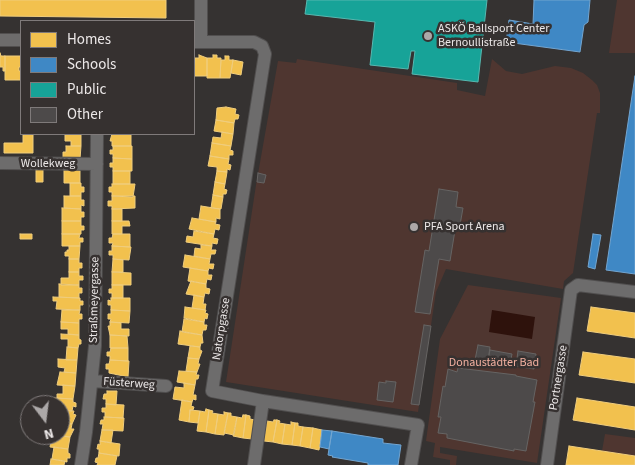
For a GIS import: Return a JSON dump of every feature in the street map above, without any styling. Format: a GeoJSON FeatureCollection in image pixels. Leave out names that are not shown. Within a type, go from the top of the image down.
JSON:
{"type":"FeatureCollection","features":[{"type":"Feature","properties":{"kind":"street"},"geometry":{"type":"LineString","coordinates":[[197,42],[200,0]]}},
{"type":"Feature","properties":{"kind":"street"},"geometry":{"type":"LineString","coordinates":[[0,40],[20,40]]}},
{"type":"Feature","properties":{"kind":"street","name":"Natorpgasse"},"geometry":{"type":"LineString","coordinates":[[197,42],[258,43],[264,50],[264,61],[212,391],[263,401],[418,425],[412,465]]}},
{"type":"Feature","properties":{"kind":"street","name":"Straßmeyergasse"},"geometry":{"type":"LineString","coordinates":[[81,465],[95,346],[97,135]]}},
{"type":"Feature","properties":{"kind":"street","name":"Wollekweg"},"geometry":{"type":"LineString","coordinates":[[0,164],[97,164]]}},
{"type":"Feature","properties":{"kind":"street","name":"Portnergasse"},"geometry":{"type":"LineString","coordinates":[[547,465],[571,290],[578,284],[635,292]]}},
{"type":"Feature","properties":{"kind":"street","name":"Füsterweg"},"geometry":{"type":"LineString","coordinates":[[92,381],[166,386]]}},
{"type":"Feature","properties":{"kind":"street"},"geometry":{"type":"LineString","coordinates":[[254,465],[263,401]]}},
{"type":"Feature","properties":{"kind":"green space"},"geometry":{"type":"Polygon","coordinates":[[[617,0],[635,0],[635,53],[609,53],[617,0]]]}},
{"type":"Feature","properties":{"kind":"green space","name":"PFA Sport Arena"},"geometry":{"type":"Polygon","coordinates":[[[297,59],[457,83],[457,90],[485,96],[492,59],[506,71],[522,74],[555,66],[571,68],[583,73],[597,85],[600,93],[600,113],[597,113],[573,273],[564,281],[563,289],[446,269],[436,292],[418,412],[226,382],[256,185],[278,61],[296,63],[297,59]]]}},
{"type":"Feature","properties":{"kind":"green space","name":"Donaustädter Bad"},"geometry":{"type":"Polygon","coordinates":[[[468,285],[561,298],[537,463],[440,447],[440,453],[457,456],[456,465],[450,465],[450,460],[433,457],[435,443],[426,441],[440,339],[468,285]]]}},
{"type":"Feature","properties":{"kind":"green space"},"geometry":{"type":"Polygon","coordinates":[[[605,434],[635,438],[635,456],[602,451],[605,434]]]}},
{"type":"Feature","properties":{"kind":"shaded area"},"geometry":{"type":"Polygon","coordinates":[[[492,310],[535,317],[532,339],[489,332],[492,310]]]}},
{"type":"Feature","properties":{"kind":"building: Homes"},"geometry":{"type":"Polygon","coordinates":[[[0,0],[166,0],[166,18],[0,16],[0,0]]]}},
{"type":"Feature","properties":{"kind":"building: Homes"},"geometry":{"type":"Polygon","coordinates":[[[0,53],[1,56],[5,56],[5,71],[3,71],[3,67],[0,67],[0,53]]]}},
{"type":"Feature","properties":{"kind":"building: Homes"},"geometry":{"type":"Polygon","coordinates":[[[199,55],[207,58],[207,76],[195,76],[195,58],[199,58],[199,55]]]}},
{"type":"Feature","properties":{"kind":"building: Homes"},"geometry":{"type":"Polygon","coordinates":[[[213,55],[221,58],[220,78],[207,78],[207,58],[213,58],[213,55]]]}},
{"type":"Feature","properties":{"kind":"building: Homes"},"geometry":{"type":"Polygon","coordinates":[[[5,56],[20,56],[20,80],[5,80],[5,56]]]}},
{"type":"Feature","properties":{"kind":"building: Homes"},"geometry":{"type":"Polygon","coordinates":[[[225,56],[229,56],[229,60],[233,60],[230,78],[220,78],[221,60],[225,60],[225,56]]]}},
{"type":"Feature","properties":{"kind":"building: Homes"},"geometry":{"type":"Polygon","coordinates":[[[233,60],[243,62],[241,75],[231,73],[233,60]]]}},
{"type":"Feature","properties":{"kind":"building: Homes"},"geometry":{"type":"Polygon","coordinates":[[[217,108],[236,109],[235,114],[239,115],[234,123],[216,120],[217,108]]]}},
{"type":"Feature","properties":{"kind":"building: Homes"},"geometry":{"type":"Polygon","coordinates":[[[216,120],[234,123],[233,134],[214,131],[216,120]]]}},
{"type":"Feature","properties":{"kind":"building: Homes"},"geometry":{"type":"Polygon","coordinates":[[[222,132],[233,134],[231,146],[212,143],[213,137],[221,138],[222,132]]]}},
{"type":"Feature","properties":{"kind":"building: Homes"},"geometry":{"type":"Polygon","coordinates":[[[23,135],[33,135],[33,153],[4,153],[4,143],[23,143],[23,135]]]}},
{"type":"Feature","properties":{"kind":"building: Homes"},"geometry":{"type":"Polygon","coordinates":[[[65,135],[81,135],[81,146],[71,146],[71,141],[65,141],[65,135]]]}},
{"type":"Feature","properties":{"kind":"building: Homes"},"geometry":{"type":"Polygon","coordinates":[[[112,135],[131,135],[131,146],[112,146],[112,141],[110,141],[112,135]]]}},
{"type":"Feature","properties":{"kind":"building: Homes"},"geometry":{"type":"Polygon","coordinates":[[[212,143],[231,146],[230,150],[233,151],[233,155],[229,155],[229,159],[210,156],[212,143]]]}},
{"type":"Feature","properties":{"kind":"building: Homes"},"geometry":{"type":"Polygon","coordinates":[[[66,146],[81,146],[80,159],[63,159],[63,152],[66,152],[66,146]]]}},
{"type":"Feature","properties":{"kind":"building: Homes"},"geometry":{"type":"Polygon","coordinates":[[[113,146],[132,146],[132,159],[113,158],[110,150],[113,150],[113,146]]]}},
{"type":"Feature","properties":{"kind":"building: Homes"},"geometry":{"type":"Polygon","coordinates":[[[210,156],[229,159],[230,170],[227,169],[227,172],[217,171],[217,167],[208,166],[210,156]]]}},
{"type":"Feature","properties":{"kind":"building: Homes"},"geometry":{"type":"Polygon","coordinates":[[[113,158],[132,159],[132,171],[113,171],[110,163],[113,163],[113,158]]]}},
{"type":"Feature","properties":{"kind":"building: Homes"},"geometry":{"type":"Polygon","coordinates":[[[36,169],[43,169],[43,182],[36,182],[36,169]]]}},
{"type":"Feature","properties":{"kind":"building: Homes"},"geometry":{"type":"Polygon","coordinates":[[[64,170],[80,170],[80,183],[64,183],[64,170]]]}},
{"type":"Feature","properties":{"kind":"building: Homes"},"geometry":{"type":"Polygon","coordinates":[[[113,171],[130,171],[130,184],[113,184],[113,171]]]}},
{"type":"Feature","properties":{"kind":"building: Homes"},"geometry":{"type":"Polygon","coordinates":[[[217,171],[227,172],[225,184],[215,182],[217,171]]]}},
{"type":"Feature","properties":{"kind":"building: Homes"},"geometry":{"type":"Polygon","coordinates":[[[215,182],[225,184],[224,189],[227,190],[223,197],[213,195],[215,182]]]}},
{"type":"Feature","properties":{"kind":"building: Homes"},"geometry":{"type":"Polygon","coordinates":[[[70,183],[81,183],[81,187],[84,187],[84,192],[81,192],[81,196],[70,196],[70,183]]]}},
{"type":"Feature","properties":{"kind":"building: Homes"},"geometry":{"type":"Polygon","coordinates":[[[112,184],[135,184],[133,197],[112,196],[112,192],[109,192],[109,187],[112,187],[112,184]]]}},
{"type":"Feature","properties":{"kind":"building: Homes"},"geometry":{"type":"Polygon","coordinates":[[[213,195],[223,197],[221,209],[211,208],[213,195]]]}},
{"type":"Feature","properties":{"kind":"building: Homes"},"geometry":{"type":"Polygon","coordinates":[[[64,196],[81,196],[81,200],[84,200],[84,206],[81,205],[81,209],[64,208],[64,196]]]}},
{"type":"Feature","properties":{"kind":"building: Homes"},"geometry":{"type":"Polygon","coordinates":[[[112,196],[135,196],[135,208],[112,209],[112,206],[108,206],[108,201],[112,201],[112,196]]]}},
{"type":"Feature","properties":{"kind":"building: Homes"},"geometry":{"type":"Polygon","coordinates":[[[201,206],[220,209],[220,219],[216,218],[216,222],[199,219],[201,206]]]}},
{"type":"Feature","properties":{"kind":"building: Homes"},"geometry":{"type":"Polygon","coordinates":[[[62,208],[81,209],[81,212],[84,212],[84,217],[81,217],[81,221],[62,221],[62,208]]]}},
{"type":"Feature","properties":{"kind":"building: Homes"},"geometry":{"type":"Polygon","coordinates":[[[112,209],[122,209],[122,221],[112,221],[112,209]]]}},
{"type":"Feature","properties":{"kind":"building: Homes"},"geometry":{"type":"Polygon","coordinates":[[[192,218],[216,222],[215,224],[220,225],[219,230],[215,229],[214,234],[189,229],[192,218]]]}},
{"type":"Feature","properties":{"kind":"building: Homes"},"geometry":{"type":"Polygon","coordinates":[[[62,221],[81,221],[81,226],[84,226],[84,230],[81,230],[81,234],[62,234],[62,221]]]}},
{"type":"Feature","properties":{"kind":"building: Homes"},"geometry":{"type":"Polygon","coordinates":[[[112,221],[129,221],[130,226],[122,226],[122,234],[112,234],[112,221]]]}},
{"type":"Feature","properties":{"kind":"building: Homes"},"geometry":{"type":"Polygon","coordinates":[[[194,231],[214,234],[213,238],[218,239],[217,244],[212,243],[212,246],[186,242],[187,236],[193,237],[194,231]]]}},
{"type":"Feature","properties":{"kind":"building: Homes"},"geometry":{"type":"Polygon","coordinates":[[[20,234],[32,234],[32,239],[20,239],[20,234]]]}},
{"type":"Feature","properties":{"kind":"building: Homes"},"geometry":{"type":"Polygon","coordinates":[[[62,234],[80,234],[79,238],[83,238],[83,242],[80,242],[80,246],[62,246],[62,234]]]}},
{"type":"Feature","properties":{"kind":"building: Homes"},"geometry":{"type":"Polygon","coordinates":[[[113,234],[130,234],[130,247],[112,246],[113,243],[109,243],[109,238],[112,238],[113,234]]]}},
{"type":"Feature","properties":{"kind":"building: Homes"},"geometry":{"type":"Polygon","coordinates":[[[201,245],[212,246],[211,250],[216,250],[215,254],[211,254],[210,259],[194,256],[195,248],[201,249],[201,245]]]}},
{"type":"Feature","properties":{"kind":"building: Homes"},"geometry":{"type":"Polygon","coordinates":[[[69,246],[80,246],[79,259],[69,259],[69,256],[65,256],[69,246]]]}},
{"type":"Feature","properties":{"kind":"building: Homes"},"geometry":{"type":"Polygon","coordinates":[[[112,246],[131,247],[129,260],[113,259],[113,255],[109,255],[109,251],[112,251],[112,246]]]}},
{"type":"Feature","properties":{"kind":"building: Homes"},"geometry":{"type":"Polygon","coordinates":[[[185,255],[210,259],[209,264],[214,264],[213,269],[209,268],[208,271],[183,267],[185,255]]]}},
{"type":"Feature","properties":{"kind":"building: Homes"},"geometry":{"type":"Polygon","coordinates":[[[69,259],[79,259],[79,263],[82,263],[82,268],[79,268],[79,272],[69,272],[69,259]]]}},
{"type":"Feature","properties":{"kind":"building: Homes"},"geometry":{"type":"Polygon","coordinates":[[[113,259],[123,260],[123,272],[112,272],[113,259]]]}},
{"type":"Feature","properties":{"kind":"building: Homes"},"geometry":{"type":"Polygon","coordinates":[[[190,268],[208,271],[208,275],[212,275],[211,280],[207,279],[206,284],[188,281],[190,268]]]}},
{"type":"Feature","properties":{"kind":"building: Homes"},"geometry":{"type":"Polygon","coordinates":[[[69,272],[79,272],[79,276],[83,276],[83,280],[79,280],[79,285],[61,285],[61,278],[69,278],[69,272]]]}},
{"type":"Feature","properties":{"kind":"building: Homes"},"geometry":{"type":"Polygon","coordinates":[[[112,272],[131,273],[131,285],[112,285],[112,272]]]}},
{"type":"Feature","properties":{"kind":"building: Homes"},"geometry":{"type":"Polygon","coordinates":[[[191,281],[206,284],[206,288],[210,289],[209,294],[205,293],[204,297],[186,294],[191,281]]]}},
{"type":"Feature","properties":{"kind":"building: Homes"},"geometry":{"type":"Polygon","coordinates":[[[59,284],[79,285],[79,288],[82,288],[82,293],[79,293],[79,298],[59,297],[59,284]]]}},
{"type":"Feature","properties":{"kind":"building: Homes"},"geometry":{"type":"Polygon","coordinates":[[[112,285],[123,285],[123,298],[112,298],[112,293],[109,293],[109,289],[112,289],[112,285]]]}},
{"type":"Feature","properties":{"kind":"building: Homes"},"geometry":{"type":"Polygon","coordinates":[[[194,295],[204,297],[203,304],[206,304],[205,310],[192,308],[194,295]]]}},
{"type":"Feature","properties":{"kind":"building: Homes"},"geometry":{"type":"Polygon","coordinates":[[[53,297],[80,298],[80,301],[83,301],[83,305],[80,305],[80,310],[56,309],[57,301],[53,301],[53,297]]]}},
{"type":"Feature","properties":{"kind":"building: Homes"},"geometry":{"type":"Polygon","coordinates":[[[111,298],[130,298],[130,311],[111,310],[108,300],[111,301],[111,298]]]}},
{"type":"Feature","properties":{"kind":"building: Homes"},"geometry":{"type":"Polygon","coordinates":[[[185,307],[206,310],[205,313],[208,314],[207,319],[205,318],[204,322],[184,318],[185,307]]]}},
{"type":"Feature","properties":{"kind":"building: Homes"},"geometry":{"type":"Polygon","coordinates":[[[591,307],[635,313],[635,338],[587,331],[591,307]]]}},
{"type":"Feature","properties":{"kind":"building: Homes"},"geometry":{"type":"Polygon","coordinates":[[[62,310],[80,310],[79,314],[82,314],[82,319],[79,319],[79,323],[61,322],[62,310]]]}},
{"type":"Feature","properties":{"kind":"building: Homes"},"geometry":{"type":"Polygon","coordinates":[[[111,310],[130,311],[129,323],[110,322],[111,319],[108,319],[108,314],[111,314],[111,310]]]}},
{"type":"Feature","properties":{"kind":"building: Homes"},"geometry":{"type":"Polygon","coordinates":[[[184,319],[204,322],[204,325],[207,325],[206,330],[203,330],[202,335],[182,332],[184,319]]]}},
{"type":"Feature","properties":{"kind":"building: Homes"},"geometry":{"type":"Polygon","coordinates":[[[61,322],[79,323],[79,335],[68,334],[68,329],[61,329],[61,322]]]}},
{"type":"Feature","properties":{"kind":"building: Homes"},"geometry":{"type":"Polygon","coordinates":[[[110,322],[121,323],[121,329],[129,329],[129,336],[110,335],[108,326],[110,326],[110,322]]]}},
{"type":"Feature","properties":{"kind":"building: Homes"},"geometry":{"type":"Polygon","coordinates":[[[180,331],[202,335],[203,343],[201,343],[200,347],[178,344],[180,331]]]}},
{"type":"Feature","properties":{"kind":"building: Homes"},"geometry":{"type":"Polygon","coordinates":[[[61,334],[79,335],[81,344],[79,344],[78,348],[68,347],[68,339],[61,339],[61,334]]]}},
{"type":"Feature","properties":{"kind":"building: Homes"},"geometry":{"type":"Polygon","coordinates":[[[110,335],[127,336],[128,348],[110,348],[110,335]]]}},
{"type":"Feature","properties":{"kind":"building: Homes"},"geometry":{"type":"Polygon","coordinates":[[[190,346],[200,347],[202,351],[199,359],[188,358],[190,346]]]}},
{"type":"Feature","properties":{"kind":"building: Homes"},"geometry":{"type":"Polygon","coordinates":[[[67,347],[78,348],[77,360],[66,360],[67,347]]]}},
{"type":"Feature","properties":{"kind":"building: Homes"},"geometry":{"type":"Polygon","coordinates":[[[111,348],[128,348],[128,361],[110,360],[107,352],[110,352],[111,348]]]}},
{"type":"Feature","properties":{"kind":"building: Homes"},"geometry":{"type":"Polygon","coordinates":[[[583,352],[635,359],[635,383],[579,375],[583,352]]]}},
{"type":"Feature","properties":{"kind":"building: Homes"},"geometry":{"type":"Polygon","coordinates":[[[188,358],[199,359],[198,364],[200,364],[197,372],[186,371],[188,358]]]}},
{"type":"Feature","properties":{"kind":"building: Homes"},"geometry":{"type":"Polygon","coordinates":[[[58,359],[77,360],[76,373],[64,372],[65,368],[58,367],[58,359]]]}},
{"type":"Feature","properties":{"kind":"building: Homes"},"geometry":{"type":"Polygon","coordinates":[[[110,360],[129,361],[128,377],[109,373],[109,369],[106,369],[106,364],[109,364],[110,360]]]}},
{"type":"Feature","properties":{"kind":"building: Homes"},"geometry":{"type":"Polygon","coordinates":[[[179,371],[197,372],[196,375],[199,375],[195,385],[177,382],[179,371]]]}},
{"type":"Feature","properties":{"kind":"building: Homes"},"geometry":{"type":"Polygon","coordinates":[[[60,372],[76,373],[75,386],[57,385],[60,372]]]}},
{"type":"Feature","properties":{"kind":"building: Homes"},"geometry":{"type":"Polygon","coordinates":[[[184,383],[195,385],[193,395],[196,395],[196,400],[193,399],[192,402],[173,399],[175,387],[184,388],[184,383]]]}},
{"type":"Feature","properties":{"kind":"building: Homes"},"geometry":{"type":"Polygon","coordinates":[[[63,385],[75,386],[73,399],[70,399],[70,395],[57,395],[63,394],[63,385]]]}},
{"type":"Feature","properties":{"kind":"building: Homes"},"geometry":{"type":"Polygon","coordinates":[[[107,391],[117,391],[116,405],[106,404],[106,399],[103,399],[107,391]]]}},
{"type":"Feature","properties":{"kind":"building: Homes"},"geometry":{"type":"Polygon","coordinates":[[[577,398],[635,407],[635,430],[573,420],[577,398]]]}},
{"type":"Feature","properties":{"kind":"building: Homes"},"geometry":{"type":"Polygon","coordinates":[[[70,399],[73,399],[73,402],[76,403],[76,407],[73,406],[72,411],[70,411],[70,399]]]}},
{"type":"Feature","properties":{"kind":"building: Homes"},"geometry":{"type":"Polygon","coordinates":[[[182,400],[192,402],[191,406],[194,407],[193,410],[190,410],[189,422],[179,420],[182,400]]]}},
{"type":"Feature","properties":{"kind":"building: Homes"},"geometry":{"type":"Polygon","coordinates":[[[106,404],[124,405],[123,418],[105,417],[105,412],[102,412],[102,408],[106,408],[106,404]]]}},
{"type":"Feature","properties":{"kind":"building: Homes"},"geometry":{"type":"Polygon","coordinates":[[[206,409],[209,410],[206,432],[197,431],[200,411],[205,412],[206,409]]]}},
{"type":"Feature","properties":{"kind":"building: Homes"},"geometry":{"type":"Polygon","coordinates":[[[190,410],[200,411],[198,423],[189,422],[190,410]]]}},
{"type":"Feature","properties":{"kind":"building: Homes"},"geometry":{"type":"Polygon","coordinates":[[[209,410],[213,411],[212,413],[218,414],[215,434],[206,432],[209,410]]]}},
{"type":"Feature","properties":{"kind":"building: Homes"},"geometry":{"type":"Polygon","coordinates":[[[70,411],[74,411],[73,414],[76,415],[72,424],[70,424],[70,411]]]}},
{"type":"Feature","properties":{"kind":"building: Homes"},"geometry":{"type":"Polygon","coordinates":[[[224,412],[228,413],[224,435],[215,434],[218,414],[224,415],[224,412]]]}},
{"type":"Feature","properties":{"kind":"building: Homes"},"geometry":{"type":"Polygon","coordinates":[[[228,413],[231,413],[231,416],[237,417],[234,435],[224,433],[228,413]]]}},
{"type":"Feature","properties":{"kind":"building: Homes"},"geometry":{"type":"Polygon","coordinates":[[[243,415],[246,415],[243,438],[233,436],[237,417],[242,418],[243,415]]]}},
{"type":"Feature","properties":{"kind":"building: Homes"},"geometry":{"type":"Polygon","coordinates":[[[246,415],[250,416],[250,419],[255,420],[252,439],[243,438],[246,415]]]}},
{"type":"Feature","properties":{"kind":"building: Homes"},"geometry":{"type":"Polygon","coordinates":[[[104,417],[124,418],[123,431],[102,430],[103,424],[100,424],[104,417]]]}},
{"type":"Feature","properties":{"kind":"building: Homes"},"geometry":{"type":"Polygon","coordinates":[[[277,420],[273,442],[264,441],[267,421],[273,422],[277,420]]]}},
{"type":"Feature","properties":{"kind":"building: Homes"},"geometry":{"type":"Polygon","coordinates":[[[277,420],[280,421],[279,423],[285,424],[282,444],[273,442],[277,420]]]}},
{"type":"Feature","properties":{"kind":"building: Homes"},"geometry":{"type":"Polygon","coordinates":[[[291,422],[295,423],[292,445],[282,444],[285,424],[291,425],[291,422]]]}},
{"type":"Feature","properties":{"kind":"building: Homes"},"geometry":{"type":"Polygon","coordinates":[[[295,423],[303,427],[300,446],[292,445],[295,423]]]}},
{"type":"Feature","properties":{"kind":"building: Homes"},"geometry":{"type":"Polygon","coordinates":[[[70,424],[72,424],[71,429],[74,429],[70,437],[70,424]]]}},
{"type":"Feature","properties":{"kind":"building: Homes"},"geometry":{"type":"Polygon","coordinates":[[[303,427],[313,428],[310,448],[300,446],[303,427]]]}},
{"type":"Feature","properties":{"kind":"building: Homes"},"geometry":{"type":"Polygon","coordinates":[[[313,428],[322,430],[319,450],[310,448],[313,428]]]}},
{"type":"Feature","properties":{"kind":"building: Homes"},"geometry":{"type":"Polygon","coordinates":[[[102,430],[113,430],[111,443],[100,441],[102,430]]]}},
{"type":"Feature","properties":{"kind":"building: Homes"},"geometry":{"type":"Polygon","coordinates":[[[100,441],[120,444],[119,456],[99,453],[99,449],[97,449],[100,441]]]}},
{"type":"Feature","properties":{"kind":"building: Homes"},"geometry":{"type":"Polygon","coordinates":[[[50,445],[69,445],[68,449],[50,447],[50,445]]]}},
{"type":"Feature","properties":{"kind":"building: Homes"},"geometry":{"type":"Polygon","coordinates":[[[569,446],[635,456],[635,465],[566,465],[569,446]]]}},
{"type":"Feature","properties":{"kind":"building: Homes"},"geometry":{"type":"Polygon","coordinates":[[[54,447],[68,449],[70,458],[67,458],[67,462],[52,459],[54,447]]]}},
{"type":"Feature","properties":{"kind":"building: Homes"},"geometry":{"type":"Polygon","coordinates":[[[99,453],[117,456],[115,465],[97,465],[98,463],[95,462],[99,453]]]}},
{"type":"Feature","properties":{"kind":"building: Homes"},"geometry":{"type":"Polygon","coordinates":[[[51,459],[65,461],[64,465],[50,465],[51,459]]]}},
{"type":"Feature","properties":{"kind":"building: Schools"},"geometry":{"type":"Polygon","coordinates":[[[534,0],[590,0],[588,22],[584,25],[580,52],[506,42],[509,20],[533,24],[534,0]]]}},
{"type":"Feature","properties":{"kind":"building: Schools"},"geometry":{"type":"Polygon","coordinates":[[[635,76],[635,274],[606,270],[635,76]]]}},
{"type":"Feature","properties":{"kind":"building: Schools"},"geometry":{"type":"Polygon","coordinates":[[[593,234],[601,235],[595,269],[588,267],[593,234]]]}},
{"type":"Feature","properties":{"kind":"building: Schools"},"geometry":{"type":"Polygon","coordinates":[[[322,430],[332,431],[329,449],[320,447],[322,430]]]}},
{"type":"Feature","properties":{"kind":"building: Schools"},"geometry":{"type":"Polygon","coordinates":[[[332,431],[383,439],[383,443],[401,445],[398,465],[368,465],[368,463],[328,455],[332,431]]]}},
{"type":"Feature","properties":{"kind":"building: Public","name":"ASKÖ Ballsport Center Bernoullistraße"},"geometry":{"type":"Polygon","coordinates":[[[307,0],[487,0],[478,82],[412,74],[415,51],[411,51],[408,69],[370,65],[375,22],[305,14],[307,0]]]}},
{"type":"Feature","properties":{"kind":"building: Other"},"geometry":{"type":"Polygon","coordinates":[[[258,173],[266,175],[264,183],[257,182],[258,173]]]}},
{"type":"Feature","properties":{"kind":"building: Other"},"geometry":{"type":"Polygon","coordinates":[[[439,189],[458,192],[456,207],[463,208],[460,225],[456,224],[450,261],[439,259],[430,314],[415,312],[425,250],[429,251],[439,189]]]}},
{"type":"Feature","properties":{"kind":"building: Other"},"geometry":{"type":"Polygon","coordinates":[[[424,325],[431,326],[419,405],[411,404],[424,325]]]}},
{"type":"Feature","properties":{"kind":"building: Other"},"geometry":{"type":"Polygon","coordinates":[[[478,345],[490,347],[488,361],[475,360],[478,345]]]}},
{"type":"Feature","properties":{"kind":"building: Other"},"geometry":{"type":"Polygon","coordinates":[[[490,350],[512,354],[510,364],[488,361],[490,350]]]}},
{"type":"Feature","properties":{"kind":"building: Other"},"geometry":{"type":"Polygon","coordinates":[[[518,351],[536,354],[534,369],[516,366],[518,351]]]}},
{"type":"Feature","properties":{"kind":"building: Other"},"geometry":{"type":"Polygon","coordinates":[[[458,368],[516,375],[537,380],[526,451],[514,449],[514,451],[447,438],[447,434],[438,433],[441,417],[438,417],[448,369],[457,372],[458,368]]]}},
{"type":"Feature","properties":{"kind":"building: Other"},"geometry":{"type":"Polygon","coordinates":[[[386,381],[396,382],[393,402],[377,400],[379,382],[386,383],[386,381]]]}},
{"type":"Feature","properties":{"kind":"place","name":"ASKÖ Ballsport Center Bernoullistraße"},"geometry":{"type":"Point","coordinates":[428,36]}},
{"type":"Feature","properties":{"kind":"place","name":"PFA Sport Arena"},"geometry":{"type":"Point","coordinates":[414,227]}}]}
